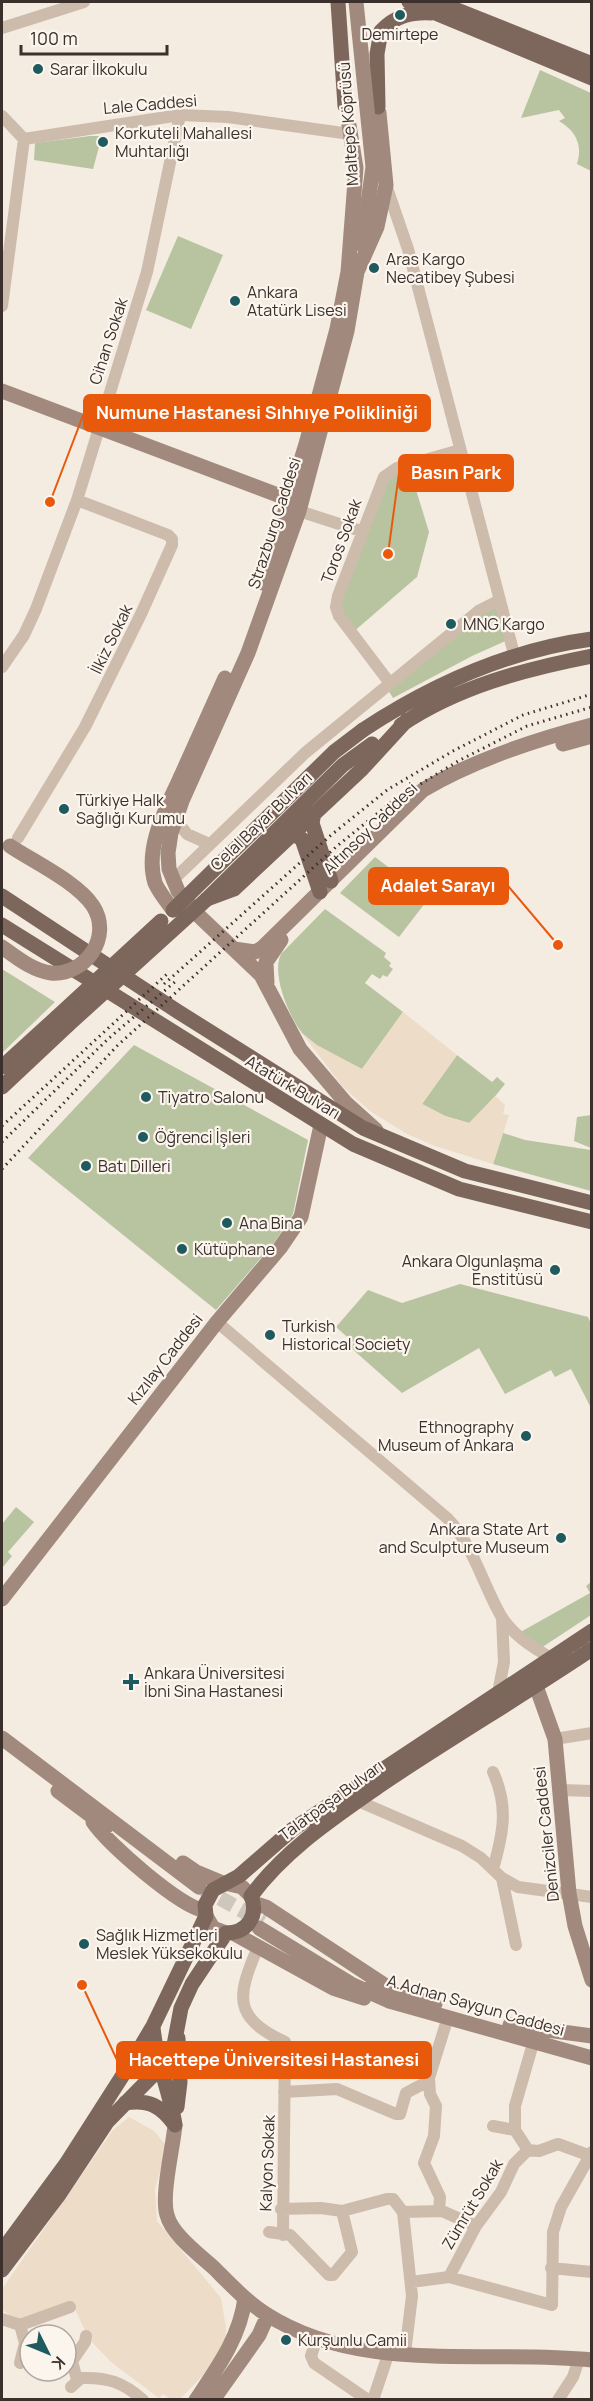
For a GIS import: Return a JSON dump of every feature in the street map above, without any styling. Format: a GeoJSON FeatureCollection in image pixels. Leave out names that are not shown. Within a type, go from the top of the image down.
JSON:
{"type":"FeatureCollection","features":[{"type":"Feature","properties":{"kind":"main road"},"geometry":{"type":"LineString","coordinates":[[338,2],[345,116],[350,129],[365,129],[374,124],[378,110],[377,54],[381,31],[399,17],[439,5],[591,78]]}},
{"type":"Feature","properties":{"kind":"main road","name":"Maltepe Köprüsü"},"geometry":{"type":"LineString","coordinates":[[346,2],[364,168],[358,244]]}},
{"type":"Feature","properties":{"kind":"main road","name":"Maltepe Köprüsü"},"geometry":{"type":"LineString","coordinates":[[356,2],[373,167],[358,244]]}},
{"type":"Feature","properties":{"kind":"main road"},"geometry":{"type":"LineString","coordinates":[[409,2],[439,5],[591,64]]}},
{"type":"Feature","properties":{"kind":"main road"},"geometry":{"type":"LineString","coordinates":[[345,106],[352,98],[362,95],[372,99],[378,110]]}},
{"type":"Feature","properties":{"kind":"main road","name":"Strazburg Caddesi"},"geometry":{"type":"LineString","coordinates":[[353,272],[377,227],[386,185],[378,110]]}},
{"type":"Feature","properties":{"kind":"main road","name":"Strazburg Caddesi"},"geometry":{"type":"LineString","coordinates":[[234,949],[187,903],[172,881],[168,854],[176,819],[248,653],[340,361],[353,272],[356,168],[350,129]]}},
{"type":"Feature","properties":{"kind":"main road"},"geometry":{"type":"LineString","coordinates":[[353,272],[358,244]]}},
{"type":"Feature","properties":{"kind":"main road"},"geometry":{"type":"LineString","coordinates":[[2,391],[295,506]]}},
{"type":"Feature","properties":{"kind":"main road","name":"Strazburg Caddesi"},"geometry":{"type":"LineString","coordinates":[[178,916],[155,882],[153,858],[157,833],[180,776],[239,648],[295,506]]}},
{"type":"Feature","properties":{"kind":"main road","name":"Celal Bayar Bulvarı"},"geometry":{"type":"LineString","coordinates":[[2,1087],[63,1021],[178,916],[334,752],[363,730],[429,691],[514,654],[591,639]]}},
{"type":"Feature","properties":{"kind":"main road","name":"Celal Bayar Bulvarı"},"geometry":{"type":"LineString","coordinates":[[178,916],[207,899],[343,765],[407,720],[449,697],[500,679],[555,663],[591,656]]}},
{"type":"Feature","properties":{"kind":"main road"},"geometry":{"type":"LineString","coordinates":[[207,899],[234,889],[253,872],[362,769],[407,720]]}},
{"type":"Feature","properties":{"kind":"main road","name":"Altınsoy Caddesi"},"geometry":{"type":"LineString","coordinates":[[267,983],[266,967],[269,955],[402,808],[442,779],[498,755],[591,725]]}},
{"type":"Feature","properties":{"kind":"main road","name":"Altınsoy Caddesi"},"geometry":{"type":"LineString","coordinates":[[234,949],[255,952],[262,948],[427,797],[454,781],[500,763],[591,736]]}},
{"type":"Feature","properties":{"kind":"main road"},"geometry":{"type":"LineString","coordinates":[[314,813],[312,823],[328,889]]}},
{"type":"Feature","properties":{"kind":"main road"},"geometry":{"type":"LineString","coordinates":[[293,834],[302,839],[328,889]]}},
{"type":"Feature","properties":{"kind":"main road"},"geometry":{"type":"LineString","coordinates":[[2,947],[36,969],[63,973],[80,966],[92,955],[99,931],[93,907],[80,893],[10,842]]}},
{"type":"Feature","properties":{"kind":"main road","name":"Atatürk Bulvarı"},"geometry":{"type":"LineString","coordinates":[[2,896],[177,1011],[363,1128],[465,1171],[591,1203]]}},
{"type":"Feature","properties":{"kind":"main road","name":"Atatürk Bulvarı"},"geometry":{"type":"LineString","coordinates":[[2,925],[321,1125],[391,1162],[459,1189],[591,1222]]}},
{"type":"Feature","properties":{"kind":"main road"},"geometry":{"type":"LineString","coordinates":[[234,949],[267,983]]}},
{"type":"Feature","properties":{"kind":"main road","name":"Atatürk Bulvarı"},"geometry":{"type":"LineString","coordinates":[[267,983],[300,1049],[346,1103],[390,1141]]}},
{"type":"Feature","properties":{"kind":"main road","name":"Celal Bayar Bulvarı"},"geometry":{"type":"LineString","coordinates":[[2,1067],[63,1021]]}},
{"type":"Feature","properties":{"kind":"main road","name":"Kızılay Caddesi"},"geometry":{"type":"LineString","coordinates":[[2,1599],[217,1322],[280,1248],[301,1217],[321,1125]]}},
{"type":"Feature","properties":{"kind":"main road","name":"Talatpaşa Bulvarı"},"geometry":{"type":"LineString","coordinates":[[2,2251],[66,2164],[153,2026],[205,1914],[209,1894],[227,1884],[293,1829],[591,1631]]}},
{"type":"Feature","properties":{"kind":"main road","name":"Talatpaşa Bulvarı"},"geometry":{"type":"LineString","coordinates":[[2,2270],[69,2180],[102,2129],[161,2067],[170,2053],[182,2008],[192,1984],[229,1933],[250,1923],[252,1899],[288,1853],[358,1801],[591,1649]]}},
{"type":"Feature","properties":{"kind":"main road","name":"Denizciler Caddesi"},"geometry":{"type":"LineString","coordinates":[[536,1686],[555,1739],[569,1893],[577,1935],[591,1980]]}},
{"type":"Feature","properties":{"kind":"main road"},"geometry":{"type":"LineString","coordinates":[[2,1738],[89,1809],[126,1820],[196,1872],[242,1887],[252,1899],[391,1996]]}},
{"type":"Feature","properties":{"kind":"main road"},"geometry":{"type":"LineString","coordinates":[[2,1749],[89,1809],[197,1890]]}},
{"type":"Feature","properties":{"kind":"main road"},"geometry":{"type":"LineString","coordinates":[[89,1809],[99,1831],[122,1853],[190,1907],[205,1914],[213,1928],[258,1947],[333,1988],[373,2000],[391,1996]]}},
{"type":"Feature","properties":{"kind":"main road","name":"A.Adnan Saygun Caddesi"},"geometry":{"type":"LineString","coordinates":[[261,1925],[391,1996],[448,2017],[591,2058]]}},
{"type":"Feature","properties":{"kind":"main road","name":"A.Adnan Saygun Caddesi"},"geometry":{"type":"LineString","coordinates":[[391,1996],[540,2031],[591,2034]]}},
{"type":"Feature","properties":{"kind":"main road"},"geometry":{"type":"LineString","coordinates":[[153,2026],[161,2067],[171,2096],[174,2125]]}},
{"type":"Feature","properties":{"kind":"main road"},"geometry":{"type":"LineString","coordinates":[[177,2032],[180,2082],[166,2198],[167,2218],[182,2237],[245,2298],[268,2315],[316,2338],[333,2343],[389,2352],[585,2360]]}},
{"type":"Feature","properties":{"kind":"main road"},"geometry":{"type":"LineString","coordinates":[[566,2049],[579,2044],[591,2034]]}},
{"type":"Feature","properties":{"kind":"main road"},"geometry":{"type":"LineString","coordinates":[[125,2103],[147,2101],[159,2107],[174,2125]]}},
{"type":"Feature","properties":{"kind":"main road"},"geometry":{"type":"LineString","coordinates":[[196,2400],[233,2341],[241,2321],[245,2298]]}},
{"type":"Feature","properties":{"kind":"main road"},"geometry":{"type":"LineString","coordinates":[[213,2400],[259,2335],[268,2315]]}},
{"type":"Feature","properties":{"kind":"street"},"geometry":{"type":"LineString","coordinates":[[2,28],[84,2]]}},
{"type":"Feature","properties":{"kind":"street","name":"Lale Caddesi"},"geometry":{"type":"LineString","coordinates":[[24,139],[180,115],[228,117],[350,129]]}},
{"type":"Feature","properties":{"kind":"street","name":"Cihan Sokak"},"geometry":{"type":"LineString","coordinates":[[2,667],[24,634],[50,578],[77,500],[147,272],[180,115]]}},
{"type":"Feature","properties":{"kind":"street"},"geometry":{"type":"LineString","coordinates":[[2,116],[24,139],[2,306]]}},
{"type":"Feature","properties":{"kind":"street"},"geometry":{"type":"LineString","coordinates":[[386,185],[408,249],[514,654]]}},
{"type":"Feature","properties":{"kind":"street","name":"Toros Sokak"},"geometry":{"type":"LineString","coordinates":[[389,682],[339,616],[336,607],[379,484],[389,472],[460,450]]}},
{"type":"Feature","properties":{"kind":"street","name":"İlkiz Sokak"},"geometry":{"type":"LineString","coordinates":[[10,842],[85,728],[172,545],[172,539],[168,535],[77,500]]}},
{"type":"Feature","properties":{"kind":"street"},"geometry":{"type":"LineString","coordinates":[[295,506],[361,531]]}},
{"type":"Feature","properties":{"kind":"street"},"geometry":{"type":"LineString","coordinates":[[172,881],[272,782],[389,682],[480,610],[500,600]]}},
{"type":"Feature","properties":{"kind":"street"},"geometry":{"type":"LineString","coordinates":[[176,819],[187,834],[209,844]]}},
{"type":"Feature","properties":{"kind":"street"},"geometry":{"type":"LineString","coordinates":[[217,1322],[453,1524],[471,1550],[502,1617],[530,1646],[551,1658]]}},
{"type":"Feature","properties":{"kind":"street"},"geometry":{"type":"LineString","coordinates":[[498,1693],[504,1662],[502,1617]]}},
{"type":"Feature","properties":{"kind":"street"},"geometry":{"type":"LineString","coordinates":[[555,1739],[591,1733]]}},
{"type":"Feature","properties":{"kind":"street"},"geometry":{"type":"LineString","coordinates":[[493,1772],[504,1804],[497,1874],[516,1946]]}},
{"type":"Feature","properties":{"kind":"street"},"geometry":{"type":"LineString","coordinates":[[560,1790],[591,1791]]}},
{"type":"Feature","properties":{"kind":"street"},"geometry":{"type":"LineString","coordinates":[[358,1801],[462,1846],[497,1874],[530,1890],[591,1897]]}},
{"type":"Feature","properties":{"kind":"street","name":"Kalyon Sokak"},"geometry":{"type":"LineString","coordinates":[[258,1947],[245,1978],[243,1994],[245,2008],[250,2019],[258,2028],[285,2042],[285,2132],[281,2209],[283,2235]]}},
{"type":"Feature","properties":{"kind":"street"},"geometry":{"type":"LineString","coordinates":[[439,2211],[440,2197],[424,2163],[434,2136],[436,2106],[428,2085],[448,2017]]}},
{"type":"Feature","properties":{"kind":"street"},"geometry":{"type":"LineString","coordinates":[[411,2282],[449,2277],[552,2305],[553,2232],[557,2219],[590,2154],[558,2144],[539,2151],[528,2150],[515,2130],[515,2106],[534,2040]]}},
{"type":"Feature","properties":{"kind":"street"},"geometry":{"type":"LineString","coordinates":[[284,2092],[337,2089],[400,2114],[406,2093],[421,2085],[428,2085]]}},
{"type":"Feature","properties":{"kind":"street"},"geometry":{"type":"LineString","coordinates":[[493,2126],[515,2130]]}},
{"type":"Feature","properties":{"kind":"street","name":"Zümrüt Sokak"},"geometry":{"type":"LineString","coordinates":[[449,2277],[476,2226],[501,2192],[514,2164],[528,2150]]}},
{"type":"Feature","properties":{"kind":"street"},"geometry":{"type":"LineString","coordinates":[[281,2209],[321,2208],[342,2211],[382,2198],[393,2199],[403,2212],[411,2282],[405,2353]]}},
{"type":"Feature","properties":{"kind":"street"},"geometry":{"type":"LineString","coordinates":[[269,2232],[290,2235],[329,2275],[333,2275],[352,2252],[342,2211]]}},
{"type":"Feature","properties":{"kind":"street"},"geometry":{"type":"LineString","coordinates":[[403,2212],[439,2211],[476,2226]]}},
{"type":"Feature","properties":{"kind":"street"},"geometry":{"type":"LineString","coordinates":[[551,2268],[591,2272]]}},
{"type":"Feature","properties":{"kind":"street"},"geometry":{"type":"LineString","coordinates":[[26,2323],[70,2307]]}},
{"type":"Feature","properties":{"kind":"street"},"geometry":{"type":"LineString","coordinates":[[2,2319],[18,2324]]}},
{"type":"Feature","properties":{"kind":"street"},"geometry":{"type":"LineString","coordinates":[[86,2336],[85,2342],[72,2361],[74,2384],[98,2378],[118,2381],[143,2400]]}},
{"type":"Feature","properties":{"kind":"street"},"geometry":{"type":"LineString","coordinates":[[316,2338],[311,2356],[314,2363],[368,2400]]}},
{"type":"Feature","properties":{"kind":"street"},"geometry":{"type":"LineString","coordinates":[[373,2400],[389,2352]]}},
{"type":"Feature","properties":{"kind":"street"},"geometry":{"type":"LineString","coordinates":[[558,2400],[585,2360]]}},
{"type":"Feature","properties":{"kind":"green space"},"geometry":{"type":"Polygon","coordinates":[[[540,70],[591,93],[591,171],[577,164],[579,151],[577,139],[570,129],[559,121],[565,118],[559,110],[521,118],[540,70]]]}},
{"type":"Feature","properties":{"kind":"green space"},"geometry":{"type":"Polygon","coordinates":[[[102,136],[93,169],[34,160],[35,143],[102,136]]]}},
{"type":"Feature","properties":{"kind":"green space"},"geometry":{"type":"Polygon","coordinates":[[[178,236],[223,255],[191,329],[146,310],[178,236]]]}},
{"type":"Feature","properties":{"kind":"green space"},"geometry":{"type":"Polygon","coordinates":[[[408,464],[429,532],[417,577],[352,633],[336,602],[379,484],[408,464]]]}},
{"type":"Feature","properties":{"kind":"green space"},"geometry":{"type":"Polygon","coordinates":[[[500,600],[510,639],[472,656],[393,698],[385,685],[500,600]]]}},
{"type":"Feature","properties":{"kind":"green space"},"geometry":{"type":"Polygon","coordinates":[[[375,857],[429,898],[399,937],[340,893],[375,857]]]}},
{"type":"Feature","properties":{"kind":"green space"},"geometry":{"type":"Polygon","coordinates":[[[325,909],[386,953],[384,957],[391,963],[389,966],[393,969],[387,977],[383,975],[380,979],[372,974],[365,983],[403,1012],[362,1069],[322,1049],[302,1033],[287,1006],[280,983],[278,962],[281,954],[325,909]]]}},
{"type":"Feature","properties":{"kind":"green space"},"geometry":{"type":"Polygon","coordinates":[[[2,969],[55,1002],[2,1053],[2,969]]]}},
{"type":"Feature","properties":{"kind":"green space"},"geometry":{"type":"Polygon","coordinates":[[[134,1045],[308,1140],[293,1214],[274,1243],[216,1310],[28,1158],[134,1045]]]}},
{"type":"Feature","properties":{"kind":"green space"},"geometry":{"type":"Polygon","coordinates":[[[457,1055],[492,1082],[497,1077],[505,1084],[479,1116],[469,1123],[445,1116],[422,1104],[457,1055]]]}},
{"type":"Feature","properties":{"kind":"green space"},"geometry":{"type":"Polygon","coordinates":[[[591,1115],[592,1148],[574,1141],[577,1117],[591,1115]]]}},
{"type":"Feature","properties":{"kind":"green space"},"geometry":{"type":"Polygon","coordinates":[[[503,1133],[525,1140],[591,1150],[591,1191],[493,1164],[503,1133]]]}},
{"type":"Feature","properties":{"kind":"green space"},"geometry":{"type":"Polygon","coordinates":[[[460,1284],[588,1317],[592,1326],[591,1408],[571,1369],[555,1377],[551,1370],[505,1394],[479,1348],[402,1393],[350,1347],[354,1343],[336,1327],[368,1290],[402,1303],[460,1284]]]}},
{"type":"Feature","properties":{"kind":"green space"},"geometry":{"type":"Polygon","coordinates":[[[16,1507],[34,1522],[8,1552],[12,1556],[2,1568],[2,1524],[16,1507]]]}},
{"type":"Feature","properties":{"kind":"green space"},"geometry":{"type":"Polygon","coordinates":[[[591,1582],[591,1615],[538,1650],[517,1634],[590,1593],[586,1586],[591,1582]]]}},
{"type":"Feature","properties":{"kind":"shaded area"},"geometry":{"type":"Polygon","coordinates":[[[403,1012],[457,1055],[422,1104],[445,1116],[469,1123],[495,1096],[505,1105],[503,1114],[509,1115],[493,1164],[435,1146],[407,1134],[370,1111],[342,1086],[302,1033],[317,1045],[362,1069],[403,1012]]]}},
{"type":"Feature","properties":{"kind":"shaded area"},"geometry":{"type":"Polygon","coordinates":[[[129,2117],[154,2131],[167,2147],[155,2189],[157,2221],[221,2298],[226,2328],[225,2342],[206,2372],[180,2399],[170,2399],[163,2394],[159,2398],[111,2362],[89,2339],[73,2305],[19,2321],[2,2310],[2,2289],[113,2130],[129,2117]]]}},
{"type":"Feature","properties":{"kind":"tunnel"},"geometry":{"type":"LineString","coordinates":[[200,1887],[263,1922]]}},
{"type":"Feature","properties":{"kind":"railway"},"geometry":{"type":"LineString","coordinates":[[164,984],[330,836],[387,790],[453,751],[523,715],[592,694]]}},
{"type":"Feature","properties":{"kind":"railway"},"geometry":{"type":"LineString","coordinates":[[2,1169],[117,1046],[337,846],[394,800],[460,760],[527,726],[592,707]]}},
{"type":"Feature","properties":{"kind":"railway"},"geometry":{"type":"LineString","coordinates":[[2,1126],[167,974]]}},
{"type":"Feature","properties":{"kind":"railway"},"geometry":{"type":"LineString","coordinates":[[2,1142],[108,1039],[176,981]]}},
{"type":"Feature","properties":{"kind":"place","name":"Demirtepe"},"geometry":{"type":"Point","coordinates":[400,15]}},
{"type":"Feature","properties":{"kind":"place","name":"Sarar İlkokulu"},"geometry":{"type":"Point","coordinates":[38,69]}},
{"type":"Feature","properties":{"kind":"place","name":"Korkuteli Mahallesi Muhtarlığı"},"geometry":{"type":"Point","coordinates":[103,142]}},
{"type":"Feature","properties":{"kind":"place","name":"Aras Kargo Necatibey Şubesi"},"geometry":{"type":"Point","coordinates":[374,268]}},
{"type":"Feature","properties":{"kind":"place","name":"Ankara Atatürk Lisesi"},"geometry":{"type":"Point","coordinates":[235,301]}},
{"type":"Feature","properties":{"kind":"place","name":"Numune Hastanesi Sıhhıye Polikliniği"},"geometry":{"type":"Point","coordinates":[50,502]}},
{"type":"Feature","properties":{"kind":"place","name":"Basın Park"},"geometry":{"type":"Point","coordinates":[388,554]}},
{"type":"Feature","properties":{"kind":"place","name":"MNG Kargo"},"geometry":{"type":"Point","coordinates":[451,624]}},
{"type":"Feature","properties":{"kind":"place","name":"Türkiye Halk Sağlığı Kurumu"},"geometry":{"type":"Point","coordinates":[64,809]}},
{"type":"Feature","properties":{"kind":"place","name":"Adalet Sarayı"},"geometry":{"type":"Point","coordinates":[558,945]}},
{"type":"Feature","properties":{"kind":"place","name":"Tiyatro Salonu"},"geometry":{"type":"Point","coordinates":[146,1097]}},
{"type":"Feature","properties":{"kind":"place","name":"Öğrenci İşleri"},"geometry":{"type":"Point","coordinates":[143,1137]}},
{"type":"Feature","properties":{"kind":"place","name":"Batı Dilleri"},"geometry":{"type":"Point","coordinates":[86,1166]}},
{"type":"Feature","properties":{"kind":"place","name":"Ana Bina"},"geometry":{"type":"Point","coordinates":[227,1223]}},
{"type":"Feature","properties":{"kind":"place","name":"Kütüphane"},"geometry":{"type":"Point","coordinates":[182,1249]}},
{"type":"Feature","properties":{"kind":"place","name":"Ankara Olgunlaşma Enstitüsü"},"geometry":{"type":"Point","coordinates":[555,1270]}},
{"type":"Feature","properties":{"kind":"place","name":"Turkish Historical Society"},"geometry":{"type":"Point","coordinates":[270,1335]}},
{"type":"Feature","properties":{"kind":"place","name":"Ethnography Museum of Ankara"},"geometry":{"type":"Point","coordinates":[526,1436]}},
{"type":"Feature","properties":{"kind":"place","name":"Ankara State Art and Sculpture Museum"},"geometry":{"type":"Point","coordinates":[561,1538]}},
{"type":"Feature","properties":{"kind":"place","name":"Ankara Üniversitesi İbni Sina Hastanesi"},"geometry":{"type":"Point","coordinates":[131,1682]}},
{"type":"Feature","properties":{"kind":"place","name":"Sağlık Hizmetleri Meslek Yüksekokulu"},"geometry":{"type":"Point","coordinates":[84,1944]}},
{"type":"Feature","properties":{"kind":"place","name":"Hacettepe Üniversitesi Hastanesi"},"geometry":{"type":"Point","coordinates":[82,1985]}},
{"type":"Feature","properties":{"kind":"place","name":"Kurşunlu Camii"},"geometry":{"type":"Point","coordinates":[286,2340]}}]}
